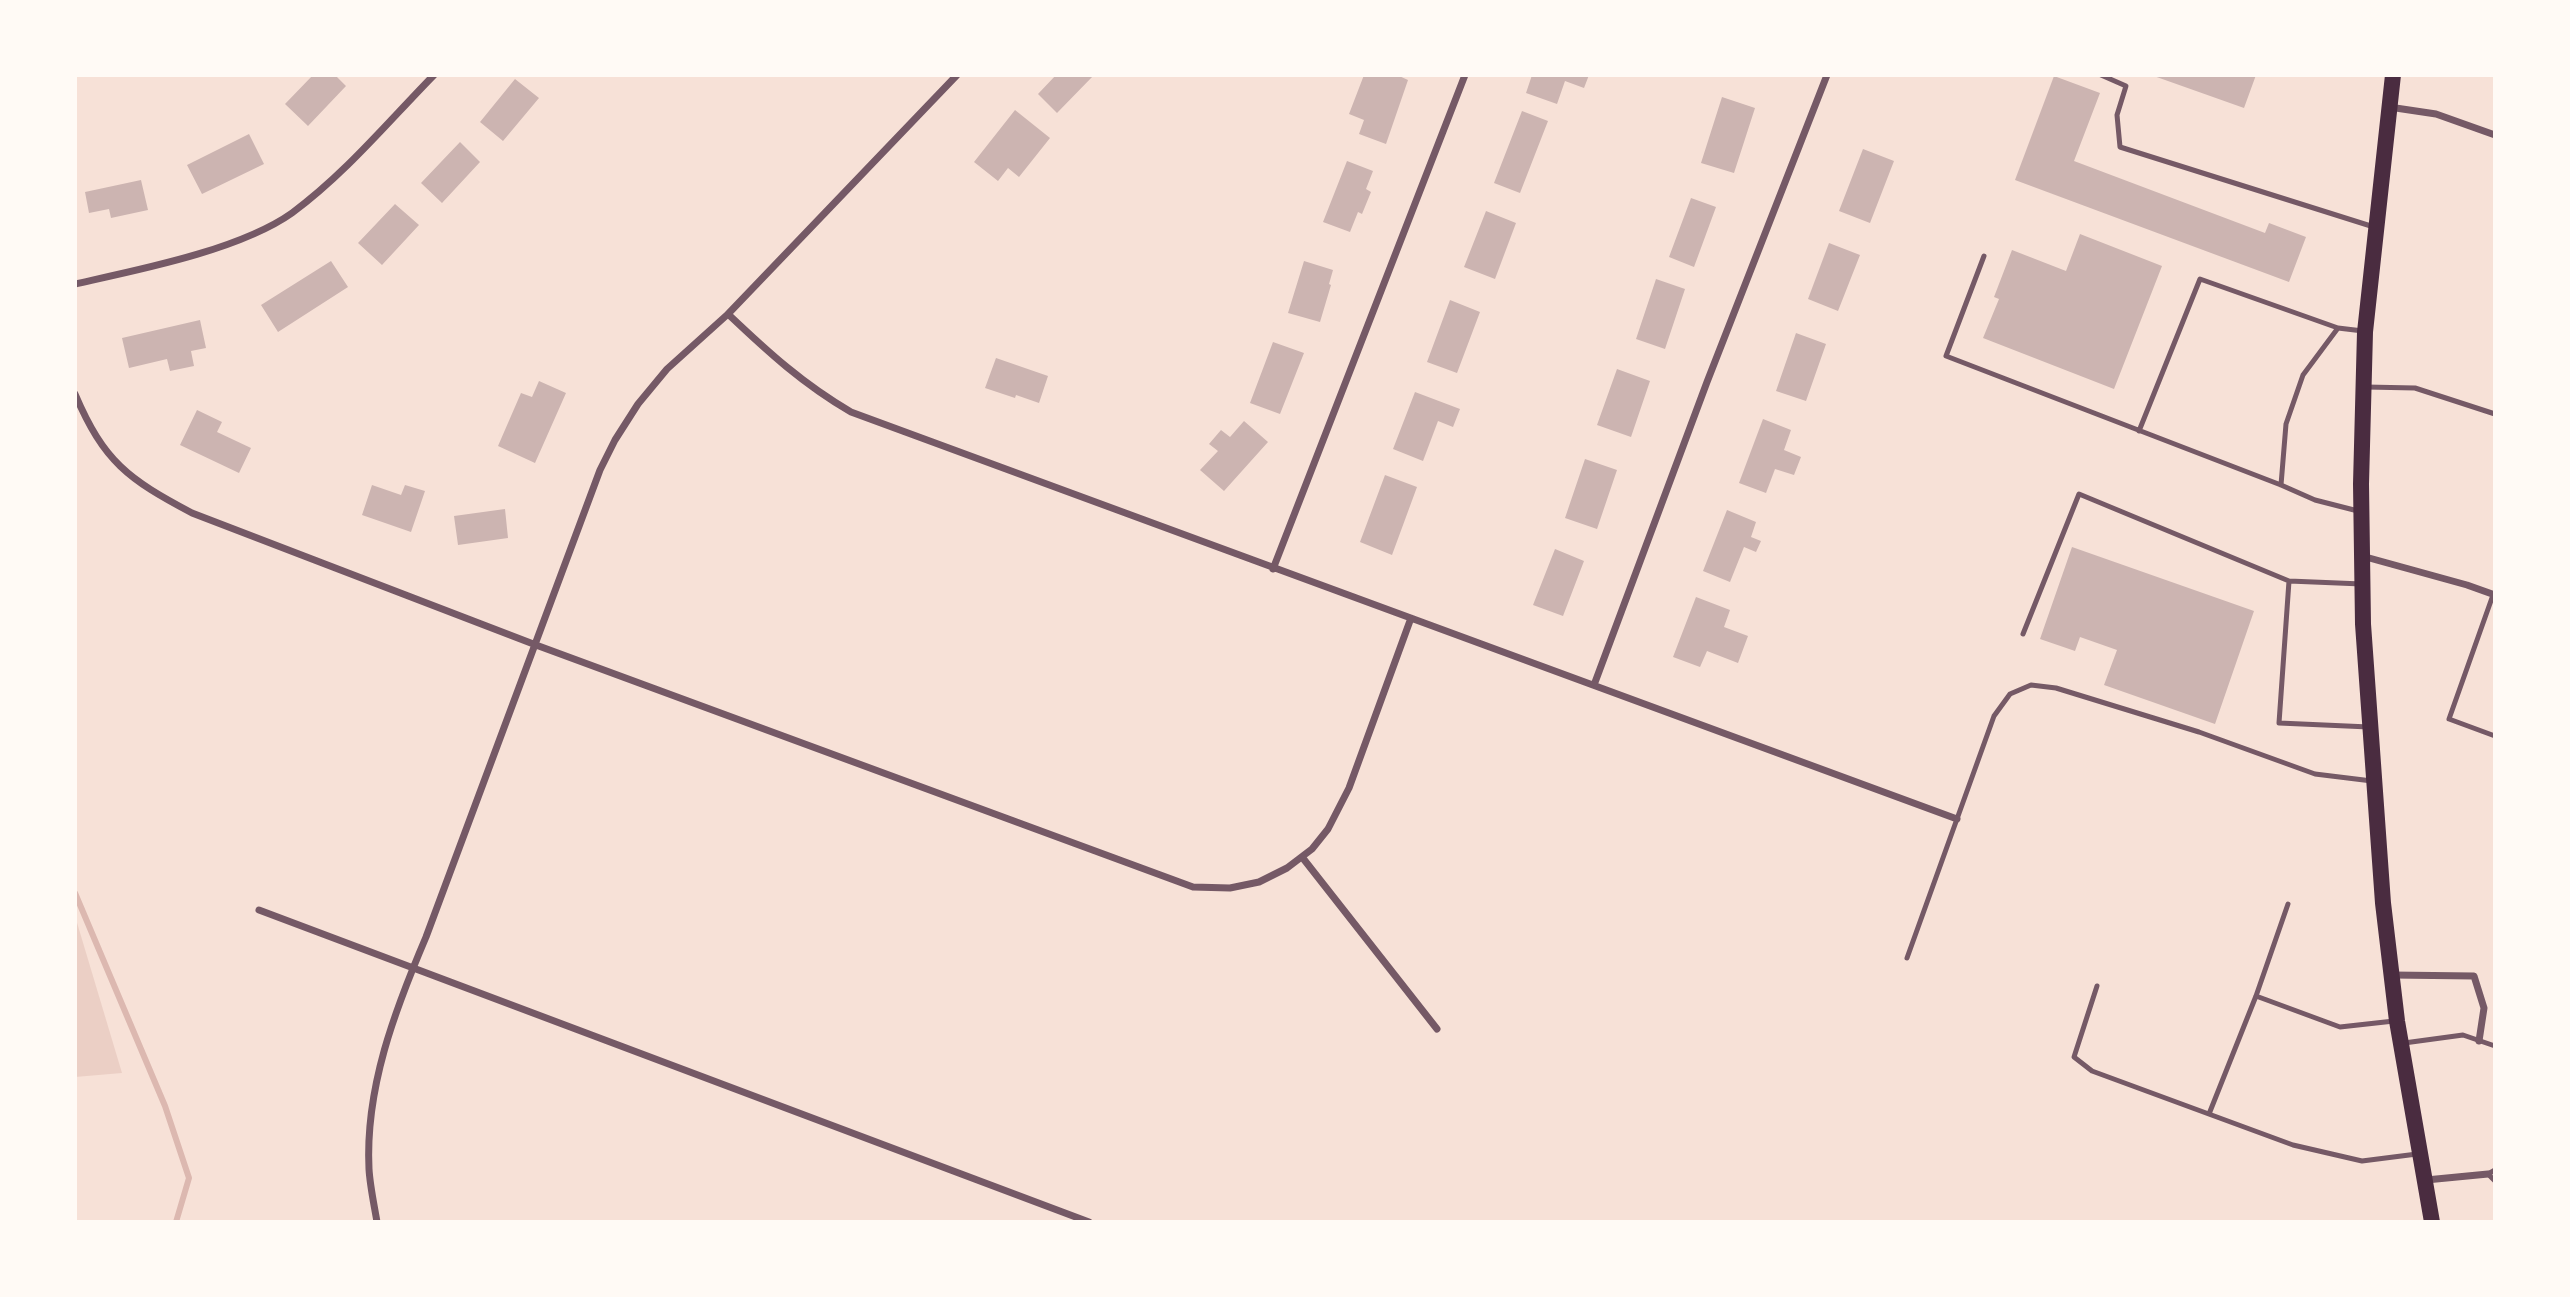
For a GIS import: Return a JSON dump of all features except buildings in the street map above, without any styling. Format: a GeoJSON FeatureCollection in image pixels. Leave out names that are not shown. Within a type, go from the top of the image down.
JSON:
{"type":"FeatureCollection","features":[{"type":"Feature","properties":{"kind":"main road"},"geometry":{"type":"LineString","coordinates":[[2393,75],[2367,298],[2361,556],[2372,781],[2391,975],[2432,1222]]}},
{"type":"Feature","properties":{"kind":"street"},"geometry":{"type":"LineString","coordinates":[[75,284],[141,270],[219,247],[291,213],[335,176],[434,75]]}},
{"type":"Feature","properties":{"kind":"street"},"geometry":{"type":"LineString","coordinates":[[377,1222],[369,1170],[370,1135],[377,1081],[386,1042],[600,470],[615,440],[638,404],[667,369],[728,314],[957,75]]}},
{"type":"Feature","properties":{"kind":"street"},"geometry":{"type":"LineString","coordinates":[[1273,569],[1465,75]]}},
{"type":"Feature","properties":{"kind":"street"},"geometry":{"type":"LineString","coordinates":[[1594,685],[1707,382],[1827,75]]}},
{"type":"Feature","properties":{"kind":"street"},"geometry":{"type":"LineString","coordinates":[[2389,107],[2436,114],[2495,135]]}},
{"type":"Feature","properties":{"kind":"street"},"geometry":{"type":"LineString","coordinates":[[728,314],[778,362],[819,393],[851,412],[1957,819]]}},
{"type":"Feature","properties":{"kind":"street"},"geometry":{"type":"LineString","coordinates":[[75,394],[101,446],[116,464],[150,491],[204,518],[536,645],[1194,887],[1230,888],[1259,882],[1287,868],[1312,849],[1328,829],[1349,788],[1411,618]]}},
{"type":"Feature","properties":{"kind":"street"},"geometry":{"type":"LineString","coordinates":[[2361,556],[2494,595]]}},
{"type":"Feature","properties":{"kind":"street"},"geometry":{"type":"LineString","coordinates":[[1302,857],[1437,1030]]}},
{"type":"Feature","properties":{"kind":"street"},"geometry":{"type":"LineString","coordinates":[[259,910],[1089,1222]]}},
{"type":"Feature","properties":{"kind":"street"},"geometry":{"type":"LineString","coordinates":[[2391,975],[2474,975],[2484,1008],[2479,1041]]}},
{"type":"Feature","properties":{"kind":"street"},"geometry":{"type":"LineString","coordinates":[[2425,1180],[2491,1172]]}},
{"type":"Feature","properties":{"kind":"lane"},"geometry":{"type":"LineString","coordinates":[[2101,75],[2126,86],[2117,115],[2120,147],[2377,228]]}},
{"type":"Feature","properties":{"kind":"lane"},"geometry":{"type":"LineString","coordinates":[[1984,256],[1946,356],[2315,500],[2361,512]]}},
{"type":"Feature","properties":{"kind":"lane"},"geometry":{"type":"LineString","coordinates":[[2139,431],[2200,279],[2338,328],[2365,331]]}},
{"type":"Feature","properties":{"kind":"lane"},"geometry":{"type":"LineString","coordinates":[[2281,485],[2286,424],[2303,375],[2338,328]]}},
{"type":"Feature","properties":{"kind":"lane"},"geometry":{"type":"LineString","coordinates":[[2365,387],[2415,388],[2495,414]]}},
{"type":"Feature","properties":{"kind":"lane"},"geometry":{"type":"LineString","coordinates":[[2023,634],[2079,494],[2289,581],[2362,584]]}},
{"type":"Feature","properties":{"kind":"lane"},"geometry":{"type":"LineString","coordinates":[[2289,581],[2279,723],[2369,727]]}},
{"type":"Feature","properties":{"kind":"lane"},"geometry":{"type":"LineString","coordinates":[[2494,595],[2449,719],[2495,736]]}},
{"type":"Feature","properties":{"kind":"lane"},"geometry":{"type":"LineString","coordinates":[[1907,958],[1994,716],[2010,694],[2031,685],[2056,688],[2199,732],[2315,774],[2372,781]]}},
{"type":"Feature","properties":{"kind":"lane"},"geometry":{"type":"LineString","coordinates":[[2209,1114],[2256,996],[2288,904]]}},
{"type":"Feature","properties":{"kind":"lane"},"geometry":{"type":"LineString","coordinates":[[2097,986],[2074,1057],[2092,1071],[2293,1145],[2362,1161],[2420,1154]]}},
{"type":"Feature","properties":{"kind":"lane"},"geometry":{"type":"LineString","coordinates":[[2256,996],[2340,1027],[2397,1021]]}},
{"type":"Feature","properties":{"kind":"lane"},"geometry":{"type":"LineString","coordinates":[[2401,1044],[2463,1035],[2495,1046]]}},
{"type":"Feature","properties":{"kind":"lane"},"geometry":{"type":"LineString","coordinates":[[2491,1172],[2495,1181]]}},
{"type":"Feature","properties":{"kind":"shaded area"},"geometry":{"type":"Polygon","coordinates":[[[75,916],[122,1073],[75,1077],[75,916]]]}},
{"type":"Feature","properties":{"kind":"waterway"},"geometry":{"type":"LineString","coordinates":[[75,893],[165,1106],[189,1178],[176,1222]]}}]}
